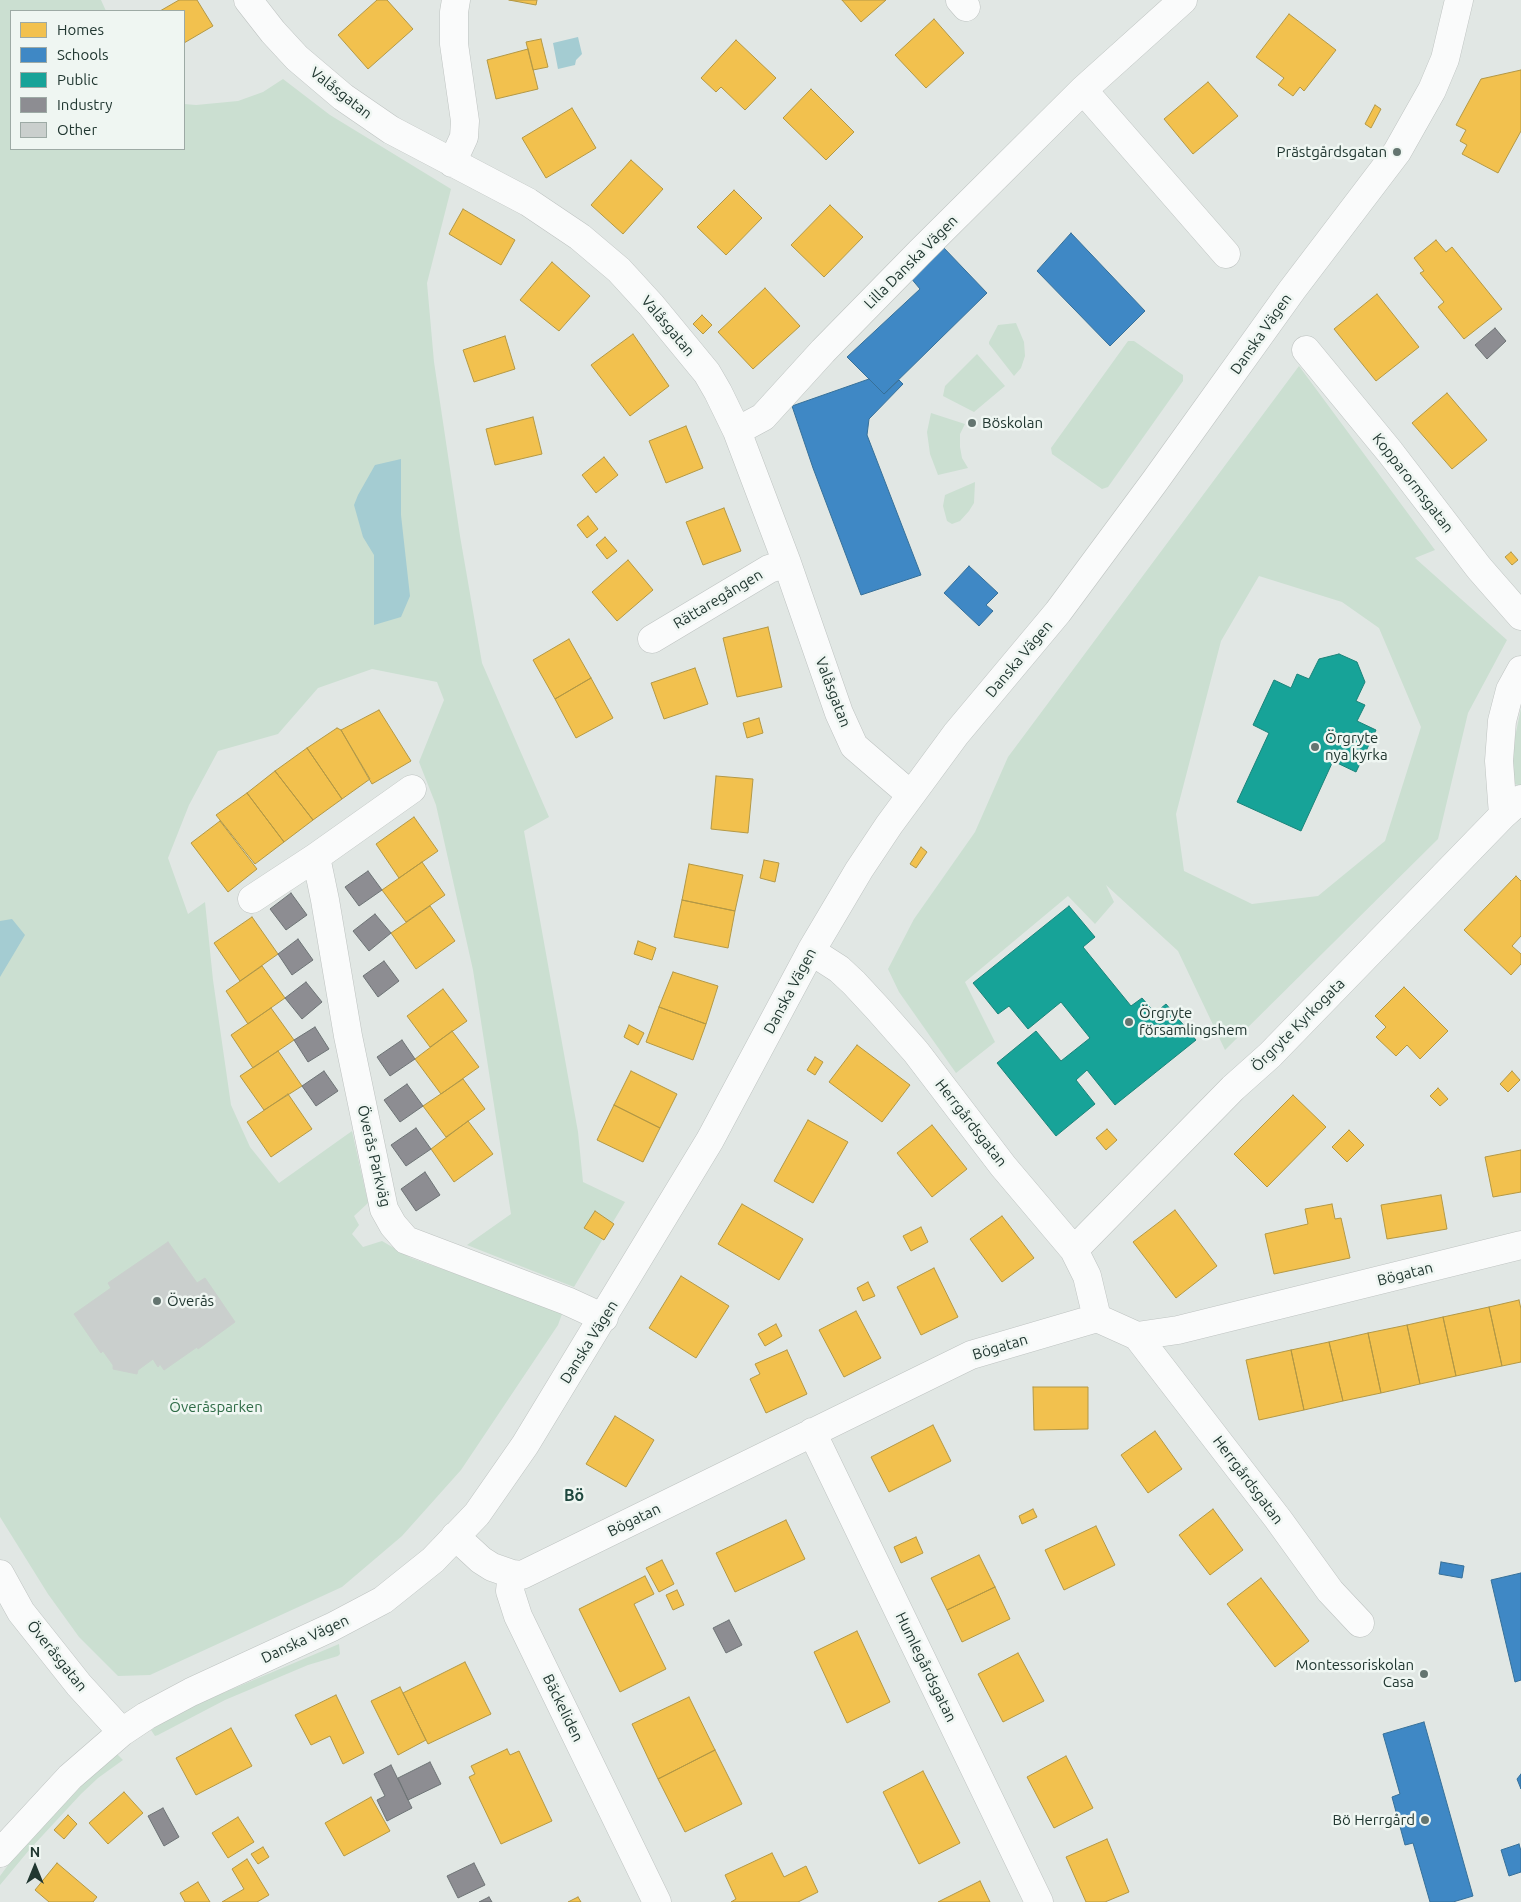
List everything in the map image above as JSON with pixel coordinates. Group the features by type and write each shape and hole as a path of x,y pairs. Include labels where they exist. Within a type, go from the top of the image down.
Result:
{"street":[{"name":"Valåsgatan","path":"248,0 272,32 297,58 343,97 391,130 528,202 580,237 618,270 651,305 706,373 718,392 737,431 787,563 839,713 854,746 910,795"},
{"path":"452,163 464,137 465,121 454,44 456,0"},
{"name":"Lilla Danska Vägen","path":"737,431 763,417 823,351 892,280 1083,90 1183,0"},
{"name":"Danska Vägen","path":"0,1853 70,1777 122,1732 146,1716 191,1692 332,1627 383,1600 433,1560 482,1508 525,1445 604,1318 710,1140 811,952 858,870 910,795 956,734 1058,612 1172,458 1286,297 1397,152 1432,90 1445,58 1459,0"},
{"path":"1083,90 1226,254"},
{"name":"Kopparormsgatan","path":"1306,350 1396,459 1479,568 1521,616"},
{"name":"Rättaregången","path":"652,639 769,570 787,563"},
{"path":"1512,807 1499,761 1502,721 1510,690 1521,670"},
{"path":"252,899 316,858 412,789"},
{"name":"Örgryte Kyrkogata","path":"1074,1250 1233,1088 1270,1055 1512,807"},
{"name":"Överås Parkväg","path":"316,858 327,909 348,1036 376,1174 384,1208 393,1225 406,1240 566,1301 604,1318"},
{"name":"Herrgårdsgatan","path":"811,952 839,969 879,1010 916,1052 1003,1166 1074,1250 1087,1276 1097,1318"},
{"name":"Bögatan","path":"1137,1336 1178,1330 1521,1245"},
{"path":"1097,1318 1137,1336"},
{"name":"Bögatan","path":"512,1574 522,1575 971,1355 1097,1318"},
{"name":"Herrgårdsgatan","path":"1137,1336 1278,1519 1330,1591 1360,1623"},
{"name":"Humlegårdsgatan","path":"812,1432 1039,1902"},
{"path":"455,1536 481,1560 492,1567 512,1574"},
{"name":"Överåsgatan","path":"0,1574 21,1612 79,1684 122,1732"},
{"name":"Bäckeliden","path":"512,1574 510,1591 518,1616 657,1902"}],"green space":[{"name":"Överåsparken","path":"0,0 101,0 106,10 10,10 10,150 185,150 185,104 196,105 238,101 263,92 283,79 330,115 451,189 427,283 434,362 460,536 482,663 549,817 524,831 578,1132 583,1182 625,1202 574,1287 467,1245 511,1214 473,970 436,805 419,762 444,700 437,682 372,669 318,688 278,734 218,751 189,805 168,858 188,914 205,902 213,980 231,1105 250,1147 279,1183 352,1131 368,1203 354,1216 359,1225 352,1234 363,1247 382,1241 411,1258 555,1309 562,1314 558,1325 461,1470 402,1536 342,1587 150,1675 118,1676 79,1637 48,1594 0,1517","holes":["401,460 401,515 374,625 374,555"]},
{"path":"1016,323 1024,342 1025,356 1021,368 1014,376 989,342 998,325"},
{"path":"1128,341 1134,341 1183,375 1183,381 1108,487 1102,489 1052,454 1051,448"},
{"path":"977,354 1005,386 974,412 943,396 945,386"},
{"path":"1299,366 1435,550 1415,558 1507,640 1468,713 1438,839 1225,1050 1178,951 1106,885 1114,902 1095,924 1068,896 965,982 995,1042 956,1073 899,992 888,969 914,919 975,832 1008,757","holes":["1259,576 1342,602 1379,628 1421,727 1385,841 1318,896 1252,904 1184,871 1176,814 1221,641"]},
{"path":"931,413 965,424 960,434 960,447 962,458 968,468 938,475 930,454 927,432"},
{"path":"975,482 974,503 969,511 960,521 952,524 947,521 943,506 945,495"},
{"path":"1521,708 1521,786 1511,783 1511,764"},
{"path":"339,1644 340,1654 338,1656 308,1665 225,1700 158,1735 155,1736 151,1730 173,1716 204,1701"},
{"path":"117,1754 123,1760 98,1778 81,1794 30,1849 0,1885 0,1876 14,1857 92,1775"}],"water":[{"path":"578,37 582,54 576,60 575,65 558,69 553,43"},
{"path":"401,459 401,515 410,596 401,617 374,625 374,555 363,537 354,505 375,465"},
{"path":"12,919 25,935 0,977 0,921"}],"building: Homes":[{"path":"179,0 197,0 213,26 185,42 185,10 162,10"},
{"path":"377,0 387,0 413,29 368,69 338,35"},
{"path":"509,0 537,0 536,5"},
{"path":"842,0 886,0 861,22"},
{"path":"1289,14 1336,50 1304,91 1300,87 1293,96 1278,85 1284,78 1256,57"},
{"path":"934,19 964,53 926,88 895,55"},
{"path":"541,39 548,67 533,70 526,42"},
{"path":"736,40 776,78 745,110 721,87 716,92 701,78"},
{"path":"528,49 538,89 496,99 487,60"},
{"path":"1521,70 1521,131 1498,173 1462,154 1467,145 1460,141 1466,130 1456,125 1481,79"},
{"path":"1208,82 1238,116 1193,154 1164,119"},
{"path":"811,89 854,132 826,160 783,118"},
{"path":"1375,105 1381,109 1371,128 1365,124"},
{"path":"572,108 596,148 546,178 522,138"},
{"path":"631,160 663,189 623,234 591,205"},
{"path":"734,190 762,218 726,255 697,227"},
{"path":"830,205 863,237 824,277 791,245"},
{"path":"463,209 515,240 501,265 449,234"},
{"path":"1436,240 1446,252 1452,247 1502,309 1464,339 1438,307 1444,302 1420,273 1424,271 1414,258"},
{"path":"552,262 590,296 559,331 520,300"},
{"path":"765,288 800,326 753,369 718,332"},
{"path":"1377,294 1419,347 1376,381 1334,329"},
{"path":"702,315 712,325 703,334 693,324"},
{"path":"633,334 669,386 630,416 591,365"},
{"path":"505,336 515,369 474,382 463,350"},
{"path":"1447,393 1487,440 1452,469 1412,423"},
{"path":"533,417 542,454 495,465 486,429"},
{"path":"686,426 703,468 666,483 649,441"},
{"path":"604,457 618,475 596,493 582,475"},
{"path":"724,508 741,551 703,565 686,522"},
{"path":"588,516 598,529 587,538 577,525"},
{"path":"605,537 617,551 607,559 596,545"},
{"path":"1511,552 1518,560 1512,565 1505,557"},
{"path":"628,560 653,590 617,621 592,592"},
{"path":"768,627 782,687 737,697 723,638"},
{"path":"569,639 591,678 555,699 533,660"},
{"path":"695,668 708,704 664,719 651,683"},
{"path":"591,678 613,718 576,738 555,699"},
{"path":"379,710 411,761 372,784 341,730"},
{"path":"759,718 763,733 747,738 743,723"},
{"path":"337,728 341,730 370,779 342,799 307,748"},
{"path":"307,748 342,799 313,820 275,771"},
{"path":"275,771 313,820 284,842 247,793"},
{"path":"716,776 753,779 748,833 711,829"},
{"path":"247,793 284,842 255,864 216,815"},
{"path":"414,817 438,851 399,878 376,844"},
{"path":"220,821 257,869 228,892 191,843"},
{"path":"921,847 927,852 916,868 910,864"},
{"path":"764,860 779,863 775,882 760,878"},
{"path":"422,862 445,895 406,922 382,890"},
{"path":"689,864 743,875 735,911 682,900"},
{"path":"1516,876 1521,881 1521,936 1512,946 1521,954 1521,964 1511,975 1464,930"},
{"path":"682,900 735,911 728,948 674,937"},
{"path":"430,906 455,941 416,969 391,933"},
{"path":"252,917 278,954 240,981 214,943"},
{"path":"638,941 656,948 652,960 634,954"},
{"path":"262,966 285,998 248,1024 226,991"},
{"path":"673,972 718,986 706,1024 659,1007"},
{"path":"1404,987 1448,1031 1420,1059 1407,1045 1396,1056 1376,1037 1386,1027 1375,1016"},
{"path":"443,989 467,1021 430,1047 407,1016"},
{"path":"659,1007 706,1024 693,1060 646,1042"},
{"path":"271,1008 294,1040 253,1068 231,1035"},
{"path":"629,1025 644,1033 638,1045 624,1037"},
{"path":"452,1031 479,1067 441,1094 415,1059"},
{"path":"857,1045 910,1085 882,1122 829,1082"},
{"path":"278,1051 302,1086 264,1110 240,1076"},
{"path":"815,1057 823,1062 815,1075 807,1070"},
{"path":"631,1071 677,1094 660,1128 614,1105"},
{"path":"1512,1071 1520,1080 1508,1092 1500,1084"},
{"path":"463,1079 485,1109 446,1137 423,1106"},
{"path":"1438,1088 1448,1099 1440,1106 1430,1096"},
{"path":"288,1094 312,1129 271,1157 247,1122"},
{"path":"1293,1095 1326,1127 1267,1187 1234,1154"},
{"path":"614,1105 660,1128 643,1162 597,1140"},
{"path":"808,1120 848,1142 813,1203 774,1181"},
{"path":"468,1121 493,1154 454,1182 431,1149"},
{"path":"932,1125 967,1169 932,1197 897,1153"},
{"path":"1107,1129 1117,1140 1106,1150 1096,1138"},
{"path":"1349,1130 1364,1145 1347,1162 1332,1147"},
{"path":"1521,1150 1521,1192 1493,1197 1485,1157"},
{"path":"1441,1195 1447,1229 1387,1239 1381,1205"},
{"path":"742,1204 803,1239 779,1280 718,1244"},
{"path":"1332,1204 1335,1219 1341,1218 1350,1258 1274,1274 1265,1234 1308,1224 1305,1209"},
{"path":"1175,1210 1217,1266 1176,1298 1133,1242"},
{"path":"595,1211 614,1224 604,1240 584,1228"},
{"path":"1002,1216 1034,1258 1002,1282 970,1239"},
{"path":"921,1227 928,1242 911,1251 903,1236"},
{"path":"934,1268 958,1317 921,1335 897,1287"},
{"path":"681,1276 729,1306 696,1358 649,1328"},
{"path":"868,1282 875,1296 863,1301 857,1288"},
{"path":"1519,1300 1521,1309 1521,1362 1502,1366 1489,1307"},
{"path":"1489,1307 1502,1366 1456,1376 1443,1317"},
{"path":"856,1311 881,1358 844,1377 819,1330"},
{"path":"1443,1317 1456,1376 1420,1384 1407,1325"},
{"path":"776,1324 782,1336 765,1346 758,1334"},
{"path":"1407,1325 1420,1384 1381,1393 1368,1333"},
{"path":"1368,1333 1381,1393 1343,1401 1329,1342"},
{"path":"1329,1342 1343,1401 1304,1410 1291,1350"},
{"path":"787,1350 807,1394 766,1413 750,1379 760,1374 755,1364"},
{"path":"1291,1350 1304,1410 1259,1420 1246,1360"},
{"path":"1033,1387 1088,1387 1088,1429 1034,1430"},
{"path":"615,1416 654,1440 626,1487 586,1464"},
{"path":"933,1425 951,1461 889,1492 871,1457"},
{"path":"1155,1431 1182,1469 1148,1493 1121,1455"},
{"path":"1033,1509 1037,1517 1022,1524 1019,1516"},
{"path":"1213,1509 1243,1550 1210,1575 1179,1535"},
{"path":"786,1520 805,1559 735,1592 716,1553"},
{"path":"1096,1526 1115,1565 1064,1590 1045,1550"},
{"path":"916,1537 923,1553 901,1563 894,1547"},
{"path":"979,1555 995,1587 947,1610 931,1578"},
{"path":"662,1560 674,1584 659,1592 646,1568"},
{"path":"645,1576 654,1594 634,1604 666,1669 620,1692 579,1609"},
{"path":"1261,1578 1309,1641 1275,1667 1227,1604"},
{"path":"995,1587 1010,1619 962,1642 947,1610"},
{"path":"677,1590 684,1605 673,1610 666,1595"},
{"path":"857,1631 890,1702 847,1723 814,1652"},
{"path":"1018,1653 1044,1701 1003,1722 978,1674"},
{"path":"465,1662 491,1714 428,1744 403,1693"},
{"path":"400,1687 426,1740 398,1755 371,1701"},
{"path":"336,1695 364,1753 343,1764 330,1736 311,1745 295,1715"},
{"path":"689,1697 715,1750 658,1779 632,1724"},
{"path":"231,1728 252,1766 196,1795 176,1758"},
{"path":"507,1749 510,1755 519,1751 552,1821 501,1844 469,1777 475,1774 471,1766"},
{"path":"715,1750 742,1804 685,1832 658,1779"},
{"path":"1066,1756 1093,1808 1054,1828 1027,1777"},
{"path":"923,1771 960,1843 919,1864 883,1792"},
{"path":"124,1792 143,1813 108,1844 89,1823"},
{"path":"371,1797 390,1831 344,1856 325,1823"},
{"path":"68,1815 77,1824 64,1839 54,1830"},
{"path":"238,1817 254,1842 228,1858 212,1833"},
{"path":"1107,1839 1129,1892 1105,1902 1086,1902 1066,1857"},
{"path":"263,1847 269,1857 258,1864 251,1854"},
{"path":"772,1853 784,1877 806,1866 818,1892 798,1902 731,1902 736,1899 725,1875"},
{"path":"247,1859 269,1895 257,1902 222,1902 244,1889 232,1869"},
{"path":"57,1863 97,1897 93,1902 49,1902 35,1890"},
{"path":"980,1881 990,1902 938,1902"},
{"path":"198,1882 210,1902 185,1902 180,1893"},
{"path":"578,1897 581,1902 568,1902"}],"building: Schools":[{"path":"1071,233 1145,311 1110,346 1037,271"},
{"path":"943,247 987,293 884,394 847,357 920,289 910,277"},
{"path":"869,379 884,394 899,380 903,384 869,419 867,435 921,575 861,595 813,468 792,406"},
{"path":"969,566 998,593 986,605 993,611 979,626 944,593"},
{"path":"1441,1562 1464,1566 1462,1578 1439,1574"},
{"path":"1521,1573 1521,1680 1515,1682 1491,1580"},
{"name":"Bö Herrgård","path":"1424,1722 1473,1896 1453,1902 1430,1902 1413,1843 1405,1845 1392,1797 1400,1794 1383,1734"},
{"path":"1521,1774 1521,1789 1517,1779"},
{"path":"1519,1844 1521,1872 1509,1876 1501,1850"}],"building: Public":[{"name":"Örgryte nya kyrka","path":"1339,654 1357,662 1365,682 1356,701 1365,705 1357,721 1376,730 1356,772 1333,761 1301,831 1237,802 1269,733 1253,725 1274,680 1291,688 1297,674 1309,679 1319,659"},
{"name":"Örgryte församlingshem","path":"1069,906 1095,937 1083,947 1131,1006 1142,998 1155,1013 1166,1004 1196,1040 1115,1105 1087,1070 1076,1080 1095,1104 1056,1136 997,1063 1036,1031 1061,1061 1090,1038 1061,1002 1028,1029 1009,1006 998,1014 973,983"}],"building: Industry":[{"path":"1495,328 1506,341 1487,359 1475,345"},
{"path":"368,871 382,890 359,906 345,887"},
{"path":"291,893 307,915 286,930 270,909"},
{"path":"375,914 391,933 369,951 353,931"},
{"path":"298,939 313,960 292,975 278,954"},
{"path":"384,961 399,981 378,997 363,976"},
{"path":"306,982 322,1002 302,1019 285,998"},
{"path":"315,1027 329,1049 308,1062 294,1040"},
{"path":"402,1040 415,1059 390,1076 377,1057"},
{"path":"324,1071 338,1091 316,1106 302,1086"},
{"path":"407,1084 423,1106 400,1122 384,1100"},
{"path":"416,1128 431,1149 406,1166 391,1145"},
{"path":"425,1172 440,1195 416,1211 401,1189"},
{"path":"729,1620 742,1645 726,1653 713,1628"},
{"path":"430,1762 441,1784 408,1800 398,1778"},
{"path":"391,1765 412,1808 387,1821 377,1800 385,1796 374,1774"},
{"path":"163,1808 179,1837 164,1846 148,1816"},
{"path":"474,1863 485,1885 458,1898 447,1876"},
{"path":"489,1897 492,1902 479,1902"}],"building: Other":[{"name":"Överås","path":"168,1242 197,1283 205,1278 235,1322 198,1349 197,1347 164,1370 160,1364 158,1367 153,1359 138,1370 137,1374 113,1369 113,1365 103,1351 101,1353 74,1314 111,1288 108,1283"}],"place":[{"name":"Prästgårdsgatan","path":"1397,152"},
{"name":"Böskolan","path":"972,423"},
{"name":"Örgryte nya kyrka","path":"1315,747"},
{"name":"Örgryte församlingshem","path":"1129,1022"},
{"name":"Överås","path":"157,1301"},
{"name":"Montessoriskolan Casa","path":"1424,1674"},
{"name":"Bö Herrgård","path":"1425,1820"}],"district":[{"name":"Bö","path":"574,1496"}]}
